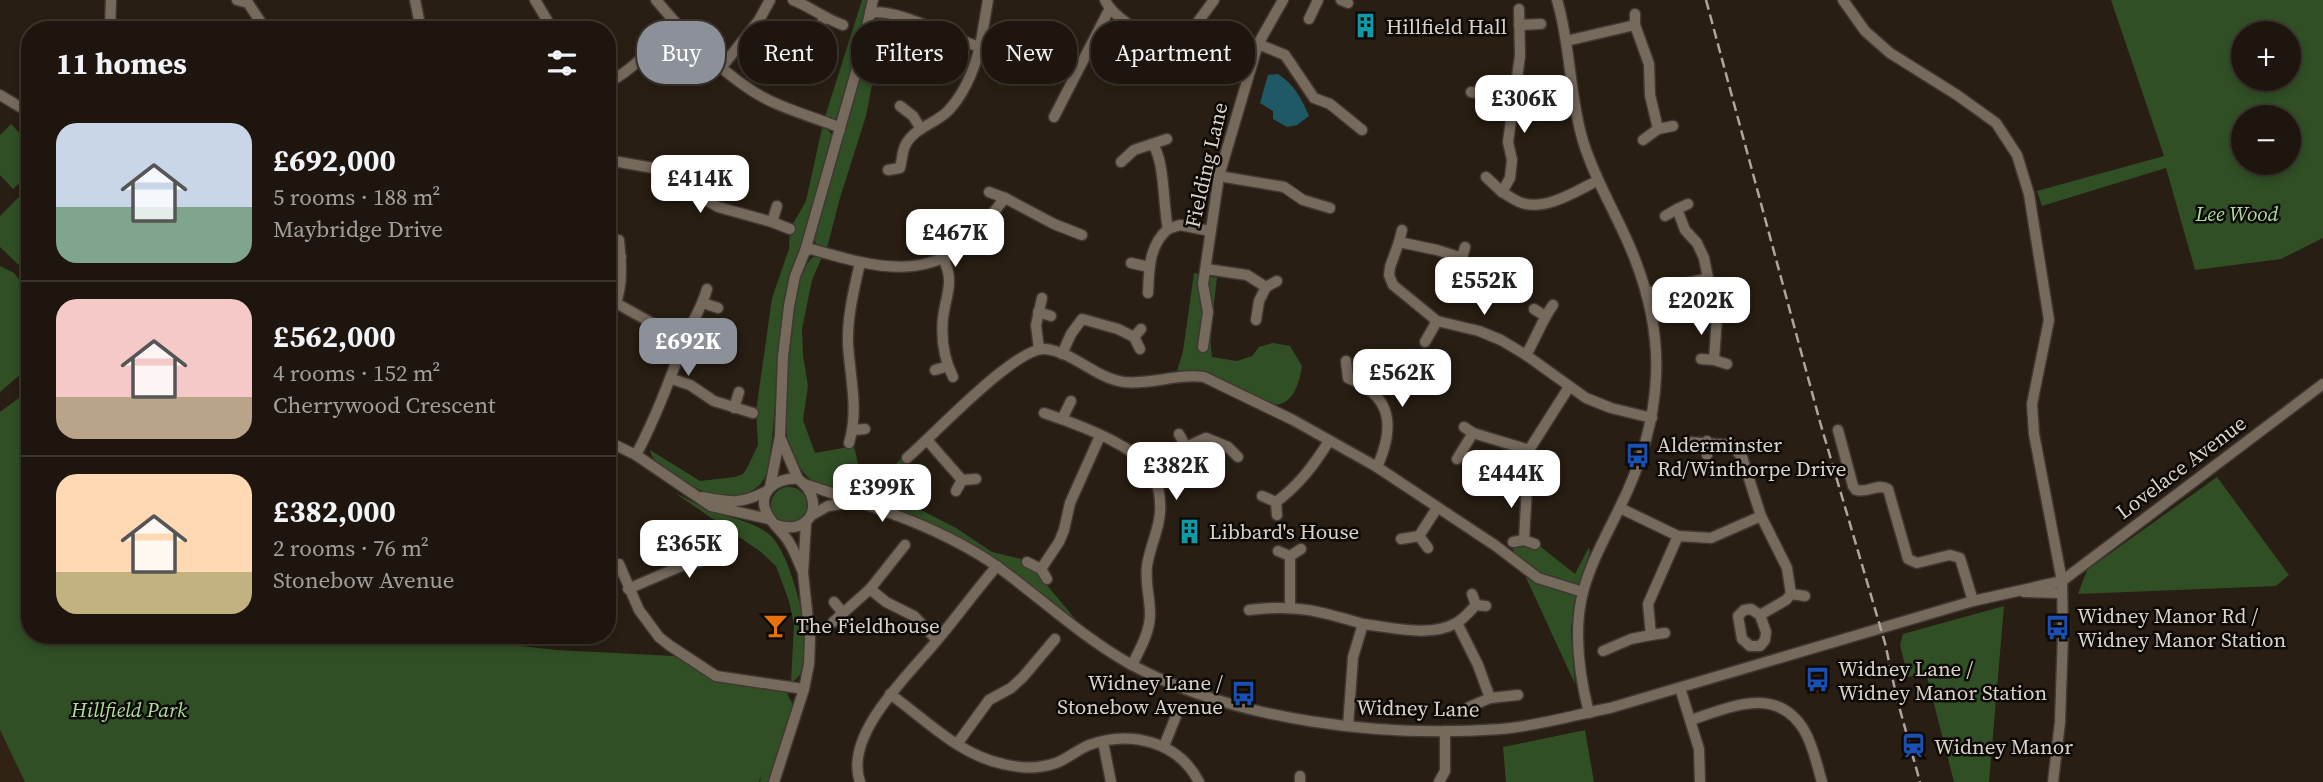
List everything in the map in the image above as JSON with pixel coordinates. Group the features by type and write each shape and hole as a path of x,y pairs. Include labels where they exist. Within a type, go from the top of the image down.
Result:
{"street":[{"path":"110,21 111,0"},
{"path":"237,0 249,2 260,21"},
{"path":"415,0 419,21"},
{"path":"535,0 547,21"},
{"path":"656,0 673,21"},
{"path":"725,63 760,20 770,0"},
{"path":"793,0 824,18 844,25"},
{"path":"803,573 791,545 773,522 765,505 780,436 786,329 795,276 805,251 840,130 873,0"},
{"path":"888,170 905,169 905,146 921,129 939,119 968,83 980,47 988,0"},
{"path":"1198,21 1214,0"},
{"name":"Fielding Lane","path":"1203,347 1208,312 1203,284 1219,176 1258,44 1283,0"},
{"path":"1557,0 1579,128 1597,181 1636,262 1651,311 1656,350 1651,418 1644,447 1620,508 1595,556 1583,592 1578,642 1582,686 1589,712"},
{"path":"1843,0 1865,31 1890,53 1996,123 2017,155 2029,194 2048,307 2047,336 2032,404 2034,434 2062,581 2060,722 2053,782"},
{"path":"1309,19 1313,1"},
{"path":"1054,117 1058,98 1107,5 1129,21"},
{"path":"1502,192 1510,178 1512,160 1508,142 1520,56 1519,9"},
{"path":"870,13 884,12 980,47"},
{"path":"1566,41 1635,19 1649,64 1650,95 1658,129"},
{"path":"1519,25 1541,24"},
{"path":"1258,44 1284,55 1314,98 1330,104 1362,130"},
{"path":"616,79 637,62"},
{"path":"725,71 752,92 840,130"},
{"path":"1471,92 1513,98"},
{"path":"0,95 21,108"},
{"path":"900,106 913,116 921,129"},
{"path":"1643,140 1658,129 1673,126"},
{"path":"1121,162 1134,150 1167,139"},
{"path":"1152,144 1161,167 1163,210 1168,229"},
{"path":"616,162 665,170 689,182 706,200 718,207 790,229"},
{"path":"1219,176 1284,187 1308,207 1330,208"},
{"path":"1486,177 1502,192 1520,202 1538,205 1556,200 1597,181"},
{"path":"989,192 1082,235"},
{"path":"805,251 811,249 860,263 898,268 919,267 943,258 976,233 1005,198"},
{"path":"1665,216 1688,204"},
{"path":"772,222 776,206"},
{"path":"1677,209 1685,230 1704,258 1717,317 1714,359"},
{"path":"1148,293 1149,267 1157,238 1168,229 1180,225 1210,231"},
{"path":"1402,230 1389,275 1393,285 1437,321 1479,331 1501,340 1527,355 1586,398 1651,418"},
{"path":"619,240 621,287 617,303 684,341"},
{"path":"1399,242 1463,258"},
{"path":"616,257 621,257"},
{"path":"943,258 951,281 943,318 943,346 953,377"},
{"path":"849,443 853,429 854,400 848,344 849,319 860,263"},
{"path":"1131,263 1149,267"},
{"path":"1206,269 1247,275 1266,287"},
{"path":"1646,293 1707,278"},
{"path":"1256,320 1259,302 1266,287 1277,281"},
{"path":"636,455 672,379 684,341 707,289"},
{"path":"1039,349 1036,325 1042,298"},
{"path":"703,303 718,308"},
{"path":"1527,355 1553,305"},
{"path":"1534,309 1545,316"},
{"path":"1038,312 1051,316"},
{"path":"1062,354 1071,334 1082,319 1138,333 1140,349"},
{"path":"1425,342 1437,321"},
{"path":"907,458 1008,366 1039,349 1062,354 1107,377 1124,382 1205,377 1377,467 1496,546 1538,578 1583,592"},
{"path":"1701,359 1714,359 1727,364"},
{"path":"1346,361 1345,381 1363,385 1377,398 1388,415 1387,446 1377,467"},
{"path":"934,370 948,366"},
{"path":"672,379 690,385 714,401 753,413"},
{"name":"Lovelace Avenue","path":"2062,581 2323,384"},
{"path":"1535,544 1518,541 1529,450 1569,387"},
{"path":"734,408 739,393"},
{"path":"1062,419 1071,401"},
{"path":"1044,413 1121,445 1150,468 1160,502 1160,516 1147,565 1150,617 1147,634 1132,665"},
{"path":"853,429 865,429"},
{"path":"1457,459 1469,430 1529,450"},
{"path":"1838,430 1856,490 1879,487 1888,489 1908,559 1917,564 1956,555 1962,564 1973,601"},
{"path":"1179,434 1186,447"},
{"path":"774,782 804,689 809,664 810,639 803,573 813,499 801,481 780,436"},
{"path":"1041,569 1064,530 1070,503 1100,436"},
{"path":"1150,468 1198,440 1211,438 1228,447 1238,457"},
{"path":"927,440 962,480"},
{"path":"1276,502 1301,480 1329,441"},
{"path":"1687,442 1732,445 1742,457 1761,516 1787,568 1791,594 1786,600 1760,615"},
{"path":"1707,442 1707,455"},
{"path":"616,445 636,455 711,506 792,529 809,519"},
{"path":"698,496 730,503 748,501 783,479 801,481"},
{"path":"962,480 976,479"},
{"path":"956,491 962,480"},
{"name":"Widney Lane","path":"801,481 895,513 932,529 996,566 1092,641 1132,665 1170,683 1238,706 1348,726 1445,731 1503,729 1589,712 1680,688 1973,601 2047,582 2062,581"},
{"path":"1262,496 1276,502"},
{"name":"Widney Lane","path":"809,519 828,506 859,502"},
{"path":"1276,502 1277,515"},
{"path":"1401,539 1419,536 1437,508"},
{"path":"1620,508 1678,536 1711,538 1761,516"},
{"path":"1419,536 1428,548"},
{"path":"1651,635 1648,604 1678,536"},
{"path":"628,589 678,567 699,562 713,551 722,538"},
{"path":"833,622 870,589 905,545"},
{"path":"1290,556 1301,549"},
{"path":"1278,551 1290,556"},
{"path":"1290,556 1290,607"},
{"path":"1027,562 1041,569 1048,579"},
{"path":"619,564 639,610 659,636 716,676 804,689"},
{"path":"860,782 858,759 861,747 879,709 996,566"},
{"path":"2047,582 2059,567"},
{"path":"870,589 886,602 914,615 937,640"},
{"name":"Widney Lane","path":"2015,592 2062,593"},
{"path":"1249,610 1290,607 1312,609 1363,624 1429,629 1457,623 1481,606 1472,594"},
{"path":"1791,594 1805,596"},
{"path":"834,602 843,613"},
{"path":"1457,623 1478,665 1490,698"},
{"path":"1348,726 1353,657 1363,624"},
{"path":"1602,651 1617,640 1665,633"},
{"path":"957,744 989,700 1011,688 1023,677 1055,639"},
{"path":"1680,688 1699,749 1700,782"},
{"path":"890,694 957,744 981,758 1029,768 1055,764 1088,746 1128,737 1164,746 1183,760 1199,782"},
{"path":"1469,706 1490,698 1518,695"},
{"path":"1691,720 1751,702 1763,702 1785,710 1805,732 1822,782"},
{"path":"1164,746 1176,716"},
{"path":"1439,782 1445,771 1445,731"},
{"path":"1102,742 1111,782"}],"shaded area":[{"path":"0,730 25,782 0,782"}],"green space":[{"path":"862,0 870,0 864,21 855,21"},
{"name":"Lee Wood","path":"2111,0 2323,0 2323,238 2281,259 2195,270 2166,168 2042,206 2037,191 2164,156"},
{"path":"851,35 851,71 841,109 837,120 833,122 824,120"},
{"path":"857,84 872,84 866,116 827,248 817,246 814,239"},
{"path":"11,124 21,135 21,181 13,189 0,175 0,135"},
{"path":"822,128 827,129 834,137 790,296 780,350 767,473 759,486 740,495 718,495 697,489 665,470 655,461 650,450 700,481 735,477 743,474 747,468 758,445 756,411 772,298 789,249 790,229 806,201"},
{"path":"21,195 21,267 0,247 0,216"},
{"path":"813,257 822,257 812,280 802,329 808,386 803,420 815,453 854,446 861,478 868,479 885,474 904,456 908,461 888,477 880,489 956,528 992,552 1025,560 1025,568 1035,571 1082,627 937,532 876,503 817,484 800,468 788,439 785,391 796,297 803,273"},
{"path":"0,266 14,273 21,282 21,374 0,392"},
{"path":"1194,273 1217,278 1210,336 1212,357 1237,361 1252,356 1259,347 1273,343 1290,346 1302,366 1297,387 1285,402 1271,405 1213,377 1177,371 1183,351"},
{"name":"Hillfield Park","path":"21,397 21,644 502,644 557,650 674,656 713,680 786,691 794,707 771,782 760,782 762,774 759,782 25,782 0,730 0,412"},
{"path":"2217,477 2289,575 2276,586 2078,594 2087,570"},
{"path":"789,487 802,492 807,505 802,518 789,523 776,518 771,505 776,492"},
{"path":"675,493 709,510 760,528 773,538 781,550 796,590 805,637 805,657 801,673 791,682 794,625 789,601 776,566 761,552"},
{"path":"1511,545 1541,547 1575,574 1589,547 1571,629 1575,684"},
{"path":"2004,606 1989,782 1954,782 1926,673 1908,677 1900,645 1903,634"},
{"path":"1585,730 1594,782 1506,782 1503,747"}],"water":[{"path":"1278,74 1297,92 1309,116 1297,125 1287,127 1273,119 1273,111 1260,103 1268,75"}],"railway":[{"path":"1706,0 1820,422 1885,643 1920,782"}],"place":[{"name":"Hillfield Hall","path":"1366,26"},
{"name":"Alderminster Rd/Winthorpe Drive","path":"1637,456"},
{"name":"Libbard's House","path":"1189,531"},
{"name":"The Fieldhouse","path":"776,625"},
{"name":"Widney Manor Rd / Widney Manor Station","path":"2057,627"},
{"name":"Widney Lane / Widney Manor Station","path":"1818,680"},
{"name":"Widney Lane / Stonebow Avenue","path":"1243,694"},
{"name":"Widney Manor","path":"1914,746"}]}
